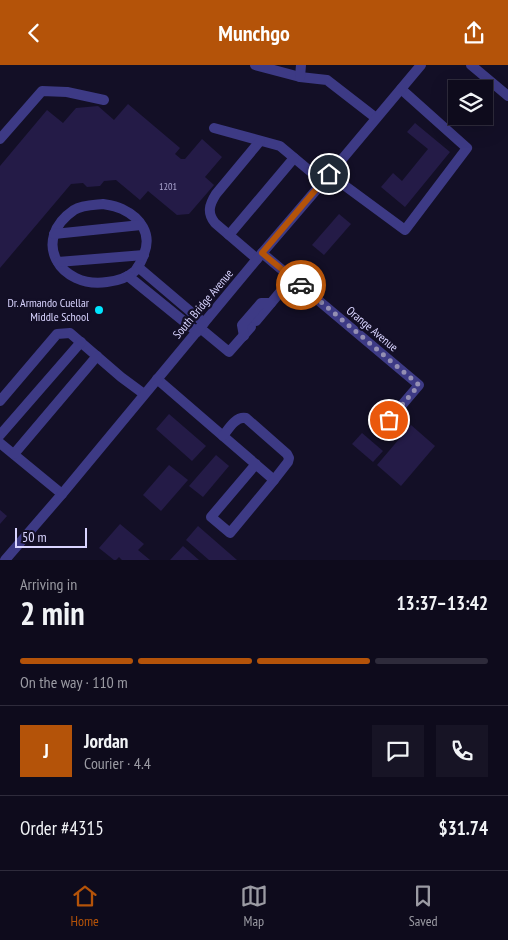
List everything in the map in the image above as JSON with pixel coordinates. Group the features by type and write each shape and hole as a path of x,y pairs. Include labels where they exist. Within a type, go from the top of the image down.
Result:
{"street":[{"path":"255,65 300,77 327,80 376,119"},
{"path":"300,77 301,65"},
{"name":"South Bridge Avenue","path":"5,560 421,65"},
{"path":"470,65 508,96"},
{"path":"214,128 280,146 294,158 405,230 467,148 401,89"},
{"path":"0,139 42,91 67,92 104,100"},
{"name":"Orange Avenue","path":"260,141 211,201 209,209 212,219 229,235 292,278 419,385 379,432"},
{"path":"229,235 294,158"},
{"path":"103,204 120,208 138,220 141,225 148,238 144,255 138,267 128,276 109,282 83,282 71,277 55,257 52,243 55,230 75,210 87,205 103,204"},
{"path":"54,234 141,225"},
{"path":"58,262 144,255"},
{"path":"138,267 200,328"},
{"path":"128,276 200,328 229,352 292,278"},
{"path":"244,336 242,325 261,303 271,303"},
{"path":"0,401 57,334 70,333 144,394"},
{"path":"0,435 80,342"},
{"path":"14,454 97,356"},
{"path":"157,379 274,480"},
{"path":"223,435 239,419 242,417 246,418 287,454 289,458 274,480 230,533 211,517 256,464"},
{"path":"0,443 62,494"}],"building":[{"name":"Dr. Armando Cuellar Middle School","path":"128,104 180,148 175,154 181,159 185,159 202,139 222,157 205,177 214,185 189,214 177,215 148,191 140,200 116,180 104,181 100,186 87,187 83,183 71,184 0,268 0,166 47,110 63,123 76,108 98,106 114,120"},
{"path":"415,123 450,152 405,207 381,187 393,173 402,181 428,149 407,132"},
{"path":"339,214 351,224 324,255 312,245"},
{"path":"169,414 206,446 192,461 156,429"},
{"path":"411,425 435,446 401,486 377,465"},
{"path":"362,433 383,451 373,462 352,444"},
{"path":"216,455 229,466 203,497 189,486"},
{"path":"169,465 188,480 161,511 143,495"},
{"path":"0,510 7,516 0,524"},
{"path":"120,524 144,544 138,550 150,560 122,560 119,557 114,560 99,548"},
{"path":"198,526 237,560 209,560 186,540"},
{"path":"183,546 199,560 170,560"}],"way so far":[{"path":"301,285 419,385 389,420"}],"place":[{"name":"Dr. Armando Cuellar Middle School","path":"99,310"}],"route":[{"path":"301,285 262,253 329,174"}]}
